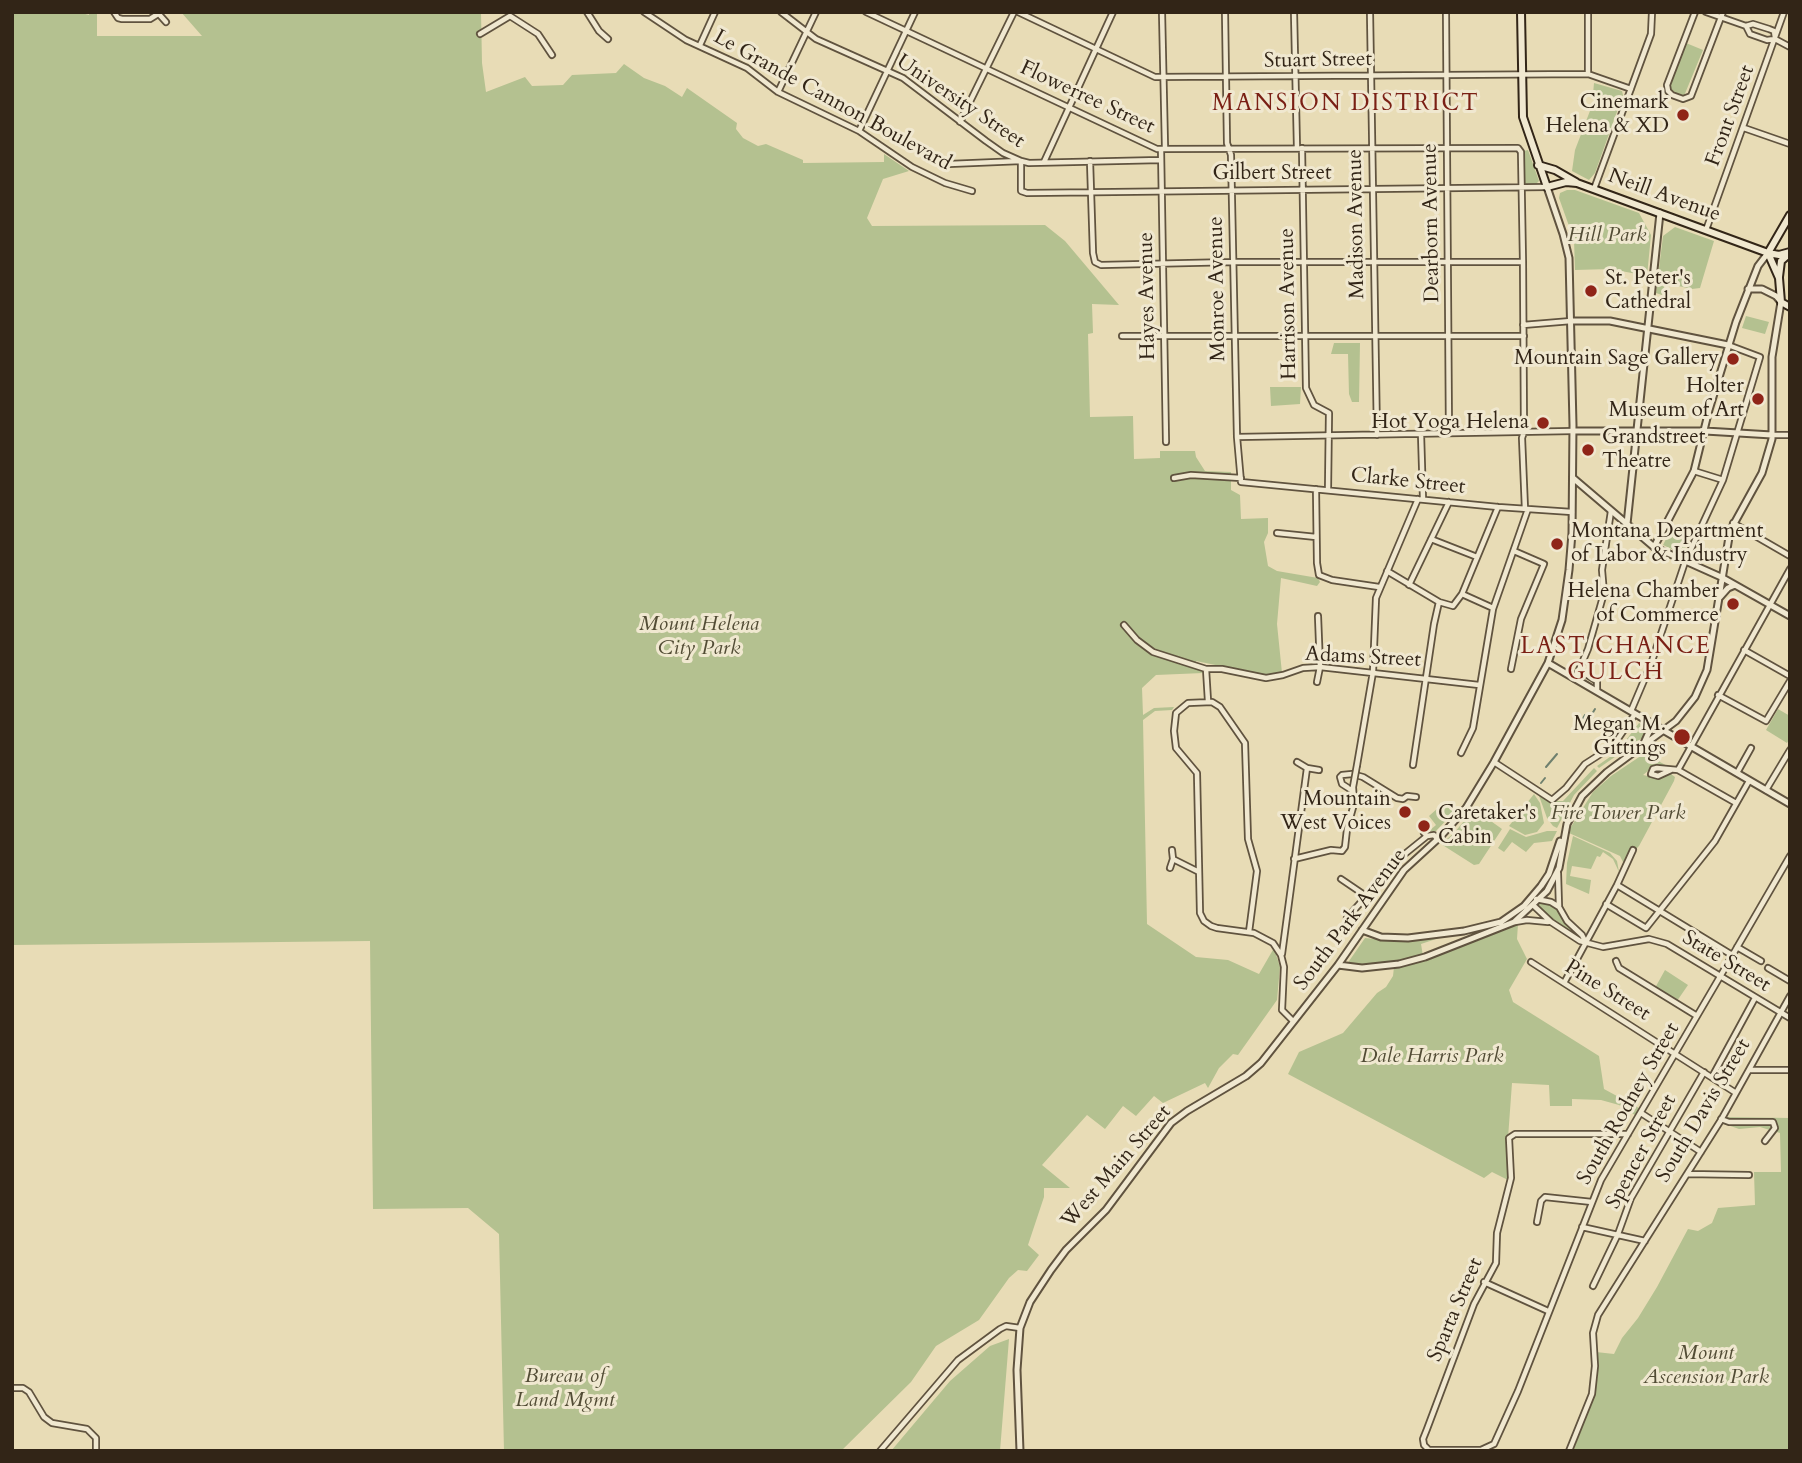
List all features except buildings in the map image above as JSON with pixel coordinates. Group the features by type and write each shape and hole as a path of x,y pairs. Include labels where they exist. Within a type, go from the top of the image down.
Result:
{"main road":[{"path":"1521,12 1524,124 1547,187"},
{"path":"1538,165 1555,170 1577,183"},
{"name":"Neill Avenue","path":"1547,187 1566,182 1577,183 1768,253"},
{"path":"1768,253 1790,215"},
{"path":"1768,253 1779,255 1790,252"},
{"path":"1790,252 1781,261 1779,278 1781,302 1790,307"},
{"path":"1768,253 1779,278"}],"street":[{"path":"114,12 117,18 122,19 150,19 158,13 166,22"},
{"path":"587,12 599,31 608,39"},
{"name":"Le Grande Cannon Boulevard","path":"644,12 670,31 747,68 778,92 859,131 912,167 945,183 972,191"},
{"path":"700,45 715,12"},
{"name":"University Street","path":"781,12 817,39 903,78 1003,153 1021,161 1023,192"},
{"path":"778,92 816,12"},
{"name":"Flowerree Street","path":"866,12 1070,108 1163,148 1518,148 1521,152 1522,188"},
{"path":"859,131 915,12"},
{"path":"960,122 1016,12"},
{"name":"Stuart Street","path":"1016,12 1155,77 1588,75 1631,89"},
{"path":"1044,162 1114,12"},
{"name":"Hayes Avenue","path":"1162,12 1161,160 1166,442"},
{"name":"Monroe Avenue","path":"1224,12 1231,155 1237,437 1241,480"},
{"name":"Harrison Avenue","path":"1294,12 1307,393 1314,405 1329,413 1328,490"},
{"name":"Madison Avenue","path":"1370,12 1377,435"},
{"name":"Dearborn Avenue","path":"1446,12 1449,433"},
{"path":"1588,12 1588,75"},
{"path":"1594,189 1651,34 1652,12"},
{"path":"1695,12 1667,85 1672,95 1684,99 1691,96 1722,15"},
{"path":"1706,12 1722,15 1746,26 1750,33 1767,40 1775,39 1790,47"},
{"name":"Front Street","path":"1706,230 1784,12"},
{"path":"481,33 510,14 538,33 552,55"},
{"path":"1746,26 1754,24 1769,29 1774,32 1775,39"},
{"path":"1744,128 1790,144"},
{"path":"949,164 1161,160"},
{"path":"1090,161 1093,259 1101,265 1523,262"},
{"name":"Gilbert Street","path":"1023,192 1547,187"},
{"name":"South Park Avenue","path":"1293,1021 1338,965 1404,870 1466,808 1548,663 1564,607 1573,512 1573,431 1569,258 1547,187"},
{"path":"1461,753 1473,728 1493,608 1526,509 1522,438 1522,188"},
{"path":"1627,524 1660,213"},
{"path":"1654,547 1693,471 1728,345 1759,263 1768,253"},
{"path":"1362,930 1381,937 1408,938 1464,931 1501,922 1532,898 1549,874 1572,814 1591,785 1664,730 1690,705 1707,670 1721,577 1733,522 1762,473 1772,435 1772,356 1781,302 1776,296 1762,289 1748,289"},
{"path":"1494,762 1552,800 1566,788 1585,764 1613,747 1633,712 1685,562 1723,480 1760,358 1728,345 1610,321 1524,325"},
{"path":"1122,336 1524,335"},
{"path":"1237,437 1573,431 1705,431 1790,435"},
{"path":"1294,859 1331,850 1342,851 1345,847 1346,829 1354,804 1353,789 1373,671 1376,598 1420,499 1421,434"},
{"path":"1693,471 1723,480"},
{"name":"Clarke Street","path":"1174,478 1191,475 1499,507 1573,512"},
{"path":"1573,478 1654,547 1721,577 1790,616"},
{"path":"1316,489 1317,563 1321,577 1379,587"},
{"path":"1409,585 1449,502"},
{"path":"1387,571 1439,602 1453,606 1462,594 1499,507"},
{"path":"1575,679 1581,671 1604,593 1602,570 1611,510"},
{"path":"1733,522 1790,556"},
{"path":"1277,533 1316,537"},
{"path":"1432,539 1477,557"},
{"path":"1511,669 1521,619 1544,564 1514,551"},
{"path":"1678,770 1790,569"},
{"path":"1718,600 1728,588 1735,585"},
{"path":"1462,594 1493,608"},
{"path":"1413,765 1439,602"},
{"path":"1317,682 1320,667 1318,616"},
{"name":"Adams Street","path":"1125,625 1137,640 1153,652 1206,669 1222,669 1266,678 1303,668 1320,667 1479,685"},
{"path":"1744,650 1790,676"},
{"path":"1548,663 1790,804"},
{"path":"1206,669 1208,701"},
{"path":"1581,671 1597,681 1597,691"},
{"path":"1718,695 1766,721 1790,681"},
{"path":"1249,932 1257,871 1248,839 1245,743 1220,707 1208,701 1188,703 1176,713 1174,726 1176,748 1197,773 1200,911 1204,921 1211,926 1249,932 1273,943 1282,957"},
{"path":"1643,745 1649,732 1646,720"},
{"path":"1737,773 1751,748"},
{"path":"1766,790 1790,750"},
{"path":"1297,762 1307,768 1319,770"},
{"path":"1293,1021 1282,1010 1282,957 1307,768"},
{"path":"1671,770 1678,770 1736,803"},
{"path":"1353,789 1342,784 1342,775 1363,777 1403,800 1407,796 1416,797"},
{"path":"1606,904 1644,928 1649,926 1715,841 1749,781"},
{"path":"1348,918 1401,857 1426,834 1434,835 1437,839"},
{"path":"1563,834 1559,868 1559,906 1567,921 1586,941"},
{"path":"1170,868 1172,850"},
{"path":"1564,983 1633,850"},
{"name":"South Rodney Street","path":"1481,1450 1494,1444 1506,1419 1601,1180 1790,856"},
{"path":"1173,859 1199,872"},
{"path":"1514,922 1541,899 1559,868"},
{"path":"1341,879 1366,896"},
{"path":"1617,885 1732,955"},
{"path":"1532,898 1559,906"},
{"path":"1532,898 1533,907 1551,922 1580,941 1586,941"},
{"path":"1338,965 1362,968 1399,964 1425,957 1514,922 1551,922"},
{"path":"1273,943 1285,928"},
{"name":"State Street","path":"1586,941 1603,947 1644,940 1667,944 1721,975 1779,1014 1790,1018"},
{"path":"1737,947 1761,961"},
{"name":"Pine Street","path":"1531,961 1736,1093"},
{"path":"1616,961 1619,968 1697,1016"},
{"path":"1768,968 1790,981"},
{"name":"South Davis Street","path":"1569,1451 1592,1394 1595,1366 1593,1333 1597,1318 1721,1119 1790,996"},
{"path":"1712,1077 1755,998"},
{"name":"West Main Street","path":"1020,1451 1017,1370 1020,1328 1034,1296 1066,1250 1106,1210 1166,1128 1187,1111 1251,1072 1293,1021"},
{"path":"1749,1070 1790,1070"},
{"name":"Spencer Street","path":"1593,1286 1618,1234 1631,1198 1704,1072"},
{"path":"1641,1113 1701,1152"},
{"path":"1721,1119 1729,1122 1773,1122 1775,1128 1765,1141"},
{"name":"Sparta Street","path":"1481,1450 1429,1450 1423,1439 1484,1282 1496,1263 1497,1233 1511,1178 1509,1138 1515,1134 1628,1134"},
{"path":"1686,1174 1749,1175"},
{"path":"1536,1222 1541,1201 1545,1198 1592,1202"},
{"path":"1582,1227 1645,1241"},
{"path":"1484,1282 1548,1311"},
{"path":"880,1451 958,1360 1000,1329 1006,1326 1020,1328"},
{"path":"12,1388 23,1388 29,1392 44,1417 52,1423 87,1429 96,1438 96,1451"}],"green space":[{"name":"Mount Helena City Park","path":"12,12 78,12 89,15 89,12 97,12 97,36 202,36 181,12 481,12 482,63 486,92 525,77 532,86 563,85 572,75 616,73 624,64 644,78 665,86 682,97 687,88 737,123 736,129 743,138 758,146 766,144 803,160 803,163 884,162 884,154 909,171 883,179 867,218 872,226 1045,225 1065,241 1119,305 1092,304 1093,333 1088,334 1090,417 1133,416 1134,459 1160,458 1160,451 1195,451 1205,471 1231,472 1231,490 1240,495 1241,519 1268,518 1268,533 1264,542 1268,566 1277,571 1318,578 1320,582 1317,586 1281,578 1277,624 1282,673 1269,676 1196,661 1203,673 1156,675 1142,688 1143,715 1154,708 1174,707 1172,710 1155,711 1143,720 1147,924 1196,957 1228,960 1259,974 1274,948 1280,967 1277,1000 1238,1055 1233,1054 1219,1068 1208,1088 1205,1083 1163,1103 1154,1096 1136,1116 1123,1106 1105,1129 1087,1115 1042,1165 1070,1188 1044,1188 1044,1197 1028,1245 1039,1255 1027,1271 1018,1270 1009,1278 979,1320 936,1346 911,1382 841,1451 504,1451 499,1234 468,1208 373,1209 370,941 12,945"},
{"path":"1686,43 1703,50 1684,96 1673,93 1670,86"},
{"path":"1594,83 1622,91 1623,95 1595,173 1589,180 1572,171 1575,150 1593,103 1599,103 1599,99 1593,94"},
{"path":"1528,150 1539,181 1535,185 1525,185 1524,151"},
{"name":"Hill Park","path":"1575,190 1639,213 1651,235 1647,276 1611,269 1575,270 1574,240 1559,198 1560,193"},
{"path":"1675,227 1714,241 1700,288 1692,289 1665,283 1662,295 1656,293 1663,236"},
{"path":"1746,316 1769,322 1765,334 1742,328"},
{"path":"1334,343 1360,343 1359,402 1352,402 1349,394 1348,354 1331,354"},
{"path":"1270,387 1301,387 1300,404 1271,406"},
{"path":"1670,531 1689,540 1682,554 1663,545"},
{"path":"1778,709 1790,716 1790,738 1787,743 1766,730"},
{"path":"1639,723 1645,726 1645,736 1599,768 1597,766 1617,752"},
{"name":"Fire Tower Park","path":"1651,749 1660,762 1671,768 1655,765 1643,775 1657,778 1671,774 1675,777 1639,846 1636,849 1632,847 1624,864 1620,856 1569,833 1569,830 1593,792 1611,776"},
{"path":"1594,768 1597,771 1574,795 1557,828 1553,826 1547,818 1538,793 1550,801 1563,801"},
{"path":"1534,794 1540,803 1544,823 1537,832 1525,835 1509,826"},
{"path":"1448,806 1456,810 1436,831 1429,831 1436,825 1429,816 1438,808"},
{"path":"1474,809 1502,829 1479,864 1474,865 1441,844"},
{"path":"1510,829 1526,837 1557,831 1552,841 1534,843 1526,852 1512,842 1504,852 1498,848"},
{"path":"1573,836 1610,853 1617,861 1619,872 1613,859 1603,852 1600,857 1597,856 1591,869 1572,866 1570,876 1591,880 1589,894 1566,884"},
{"path":"1541,902 1555,907 1570,929 1581,938 1541,913 1537,906"},
{"name":"Dale Harris Park","path":"1518,924 1517,939 1527,959 1509,990 1513,1002 1599,1056 1604,1089 1639,1108 1635,1115 1619,1105 1601,1100 1572,1099 1572,1106 1550,1106 1549,1085 1512,1083 1508,1180 1492,1172 1484,1178 1288,1074 1299,1052 1343,1033 1377,993 1386,987 1393,976 1394,967 1427,959 1460,944"},
{"path":"1365,938 1395,941 1439,938 1421,944 1423,956 1379,966 1347,964"},
{"path":"1665,970 1688,985 1677,1001 1655,988"},
{"name":"Mount Ascension Park","path":"1727,1117 1790,1118 1790,1451 1573,1451 1594,1397 1598,1375 1596,1352 1614,1354 1657,1287 1688,1229 1698,1231 1712,1223 1718,1208 1755,1205 1754,1172 1781,1172 1780,1133 1760,1127 1739,1129 1722,1123"},
{"path":"1009,1339 1000,1451 891,1451 950,1381 990,1346"}],"waterway":[{"path":"1589,719 1595,709"},
{"path":"1579,725 1585,715"},
{"path":"1546,767 1557,754"},
{"path":"1541,783 1545,778"}],"place":[{"name":"Cinemark Helena & XD","path":"1683,115"},
{"name":"St. Peter's Cathedral","path":"1591,291"},
{"name":"Mountain Sage Gallery","path":"1733,359"},
{"name":"Holter Museum of Art","path":"1758,399"},
{"name":"Hot Yoga Helena","path":"1543,423"},
{"name":"Grandstreet Theatre","path":"1588,450"},
{"name":"Montana Department of Labor & Industry","path":"1557,544"},
{"name":"Helena Chamber of Commerce","path":"1733,604"},
{"name":"Megan M. Gittings","path":"1682,737"},
{"name":"Mountain West Voices","path":"1405,812"},
{"name":"Caretaker's Cabin","path":"1424,826"}],"district":[{"name":"MANSION DISTRICT","path":"1346,105"},
{"name":"LAST CHANCE GULCH","path":"1616,661"}],"park label":[{"name":"Bureau of Land Mgmt","path":"565,1389"}]}
